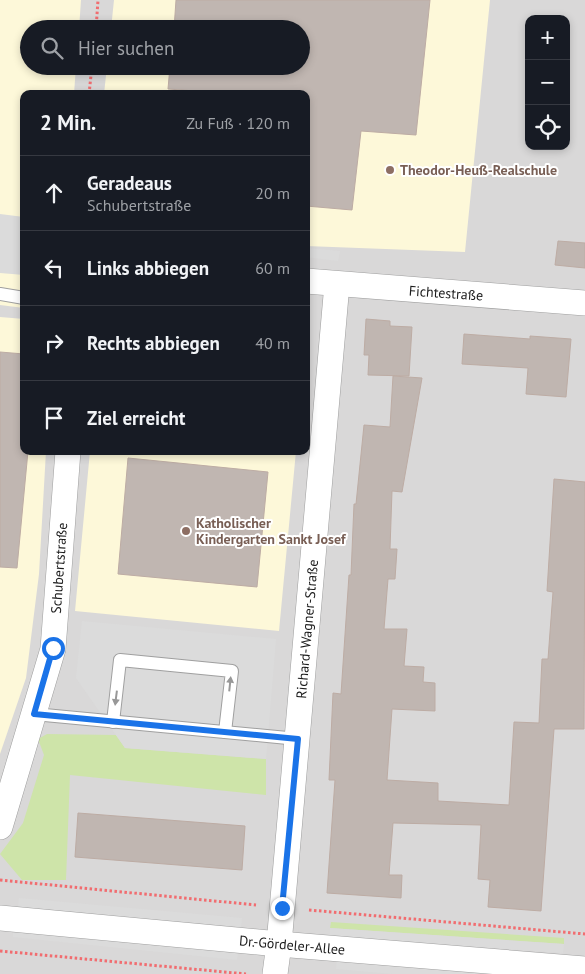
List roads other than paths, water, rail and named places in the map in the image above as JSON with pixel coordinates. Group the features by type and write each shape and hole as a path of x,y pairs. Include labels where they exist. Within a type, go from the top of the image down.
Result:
{"street":[{"name":"Fichtestraße","path":"310,281 585,303"},
{"name":"Richard-Wagner-Straße","path":"275,974 298,739 336,284"},
{"name":"Schubertstraße","path":"0,827 53,648 68,455"},
{"name":"Dr.-Gördeler-Allee","path":"0,918 279,944 585,969"}],"lane":[{"path":"0,294 20,297"},
{"path":"113,722 120,660 232,671 225,732"},
{"path":"34,714 298,739"}],"place":[{"name":"Theodor-Heuß-Realschule","path":"390,170"},
{"name":"Katholischer Kindergarten Sankt Josef","path":"186,531"}]}
